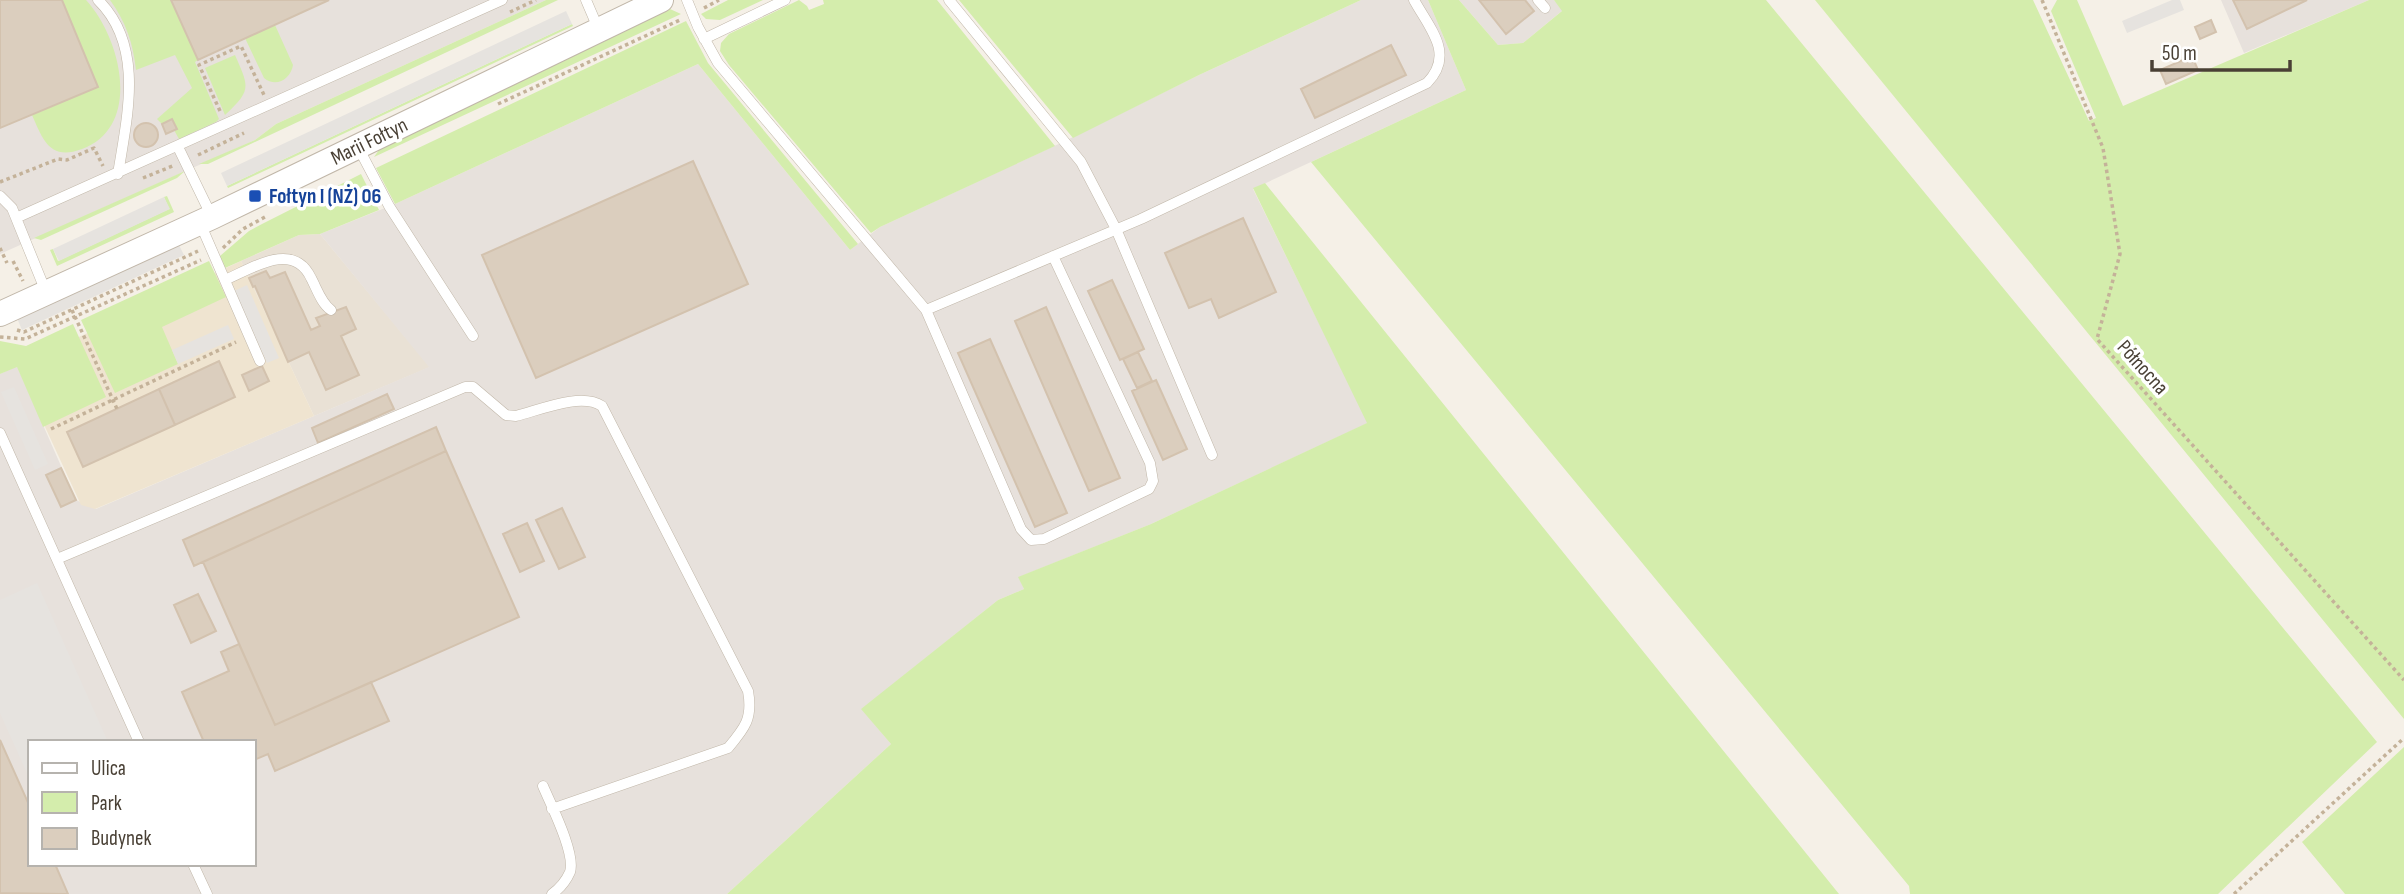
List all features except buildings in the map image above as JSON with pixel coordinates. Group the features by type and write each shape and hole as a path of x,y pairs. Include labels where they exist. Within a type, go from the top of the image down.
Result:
{"street":[{"name":"Marii Fołtyn","path":"7,321 35,288 206,220 661,0"}],"lane":[{"path":"98,0 118,24 130,78 118,174"},
{"path":"16,218 502,0"},
{"path":"586,0 599,30"},
{"path":"687,0 718,63 926,310 1021,529 1031,540 1044,539 1149,489 1153,481 1150,463 1053,256"},
{"path":"704,39 785,0"},
{"path":"949,0 1081,162 1116,229 1212,455"},
{"path":"926,310 1116,229 1427,83 1435,75 1441,55 1438,44 1414,0"},
{"path":"178,147 206,220 212,250 260,361"},
{"path":"357,147 389,206 473,336"},
{"path":"0,196 10,204 16,218 35,288"},
{"path":"225,280 271,259 282,258 308,271 323,303 331,310"},
{"path":"57,559 466,387 472,387 506,415 516,416 584,399 597,403 602,406 748,691 751,709 743,730 728,748 552,809"},
{"path":"0,433 138,740"},
{"path":"544,786 570,855 571,871 560,888 552,894"},
{"path":"194,866 207,894"}],"path":[{"path":"492,107 719,0"},
{"name":"Północna","path":"2042,0 2104,148 2120,254 2097,339 2404,680"},
{"path":"233,138 199,65 241,46 270,106"},
{"path":"0,337 25,339 74,317 212,250 274,212"},
{"path":"0,248 8,264"},
{"path":"7,321 24,332 212,250"},
{"path":"13,261 35,288"},
{"path":"72,310 117,409"},
{"path":"51,429 249,336"},
{"path":"2234,894 2404,738"}],"shaded area":[{"path":"0,0 546,0 276,124 255,140 0,254"},
{"path":"1361,0 1428,0 1466,90 1253,189 1368,423 1151,524 1019,577 1024,589 998,600 862,709 891,744 727,894 0,894 0,374 17,366 76,500 96,509 429,367 320,234 395,204 698,64 850,250 880,227"},
{"path":"1459,0 1554,0 1563,10 1523,43 1498,45"},
{"path":"2172,0 2180,0 2184,10 2127,33 2122,21"},
{"path":"2221,0 2369,0 2244,53"},
{"path":"566,11 572,24 227,186 221,173"},
{"path":"164,197 170,209 59,261 53,249"},
{"path":"320,234 430,367 314,416 241,261 299,235"},
{"path":"178,243 184,255 22,330 17,318"},
{"path":"241,261 314,416 95,509 81,505 17,366"},
{"path":"247,285 279,358 267,363 234,291"},
{"path":"228,325 234,339 178,364 172,350"},
{"path":"14,387 48,464 35,470 1,392"},
{"path":"37,583 107,740 28,740 28,776 0,713 0,600"}],"green space":[{"path":"62,0 86,0 98,16 109,36 120,80 119,102 113,121 101,138 71,152 62,152 49,146 32,115 98,87"},
{"path":"110,0 171,0 198,60 195,62 219,119 216,122 179,139 172,120 162,124 157,119 192,88 175,55 136,70 128,33"},
{"path":"546,0 558,0 208,164 199,164 255,140 276,124"},
{"path":"728,0 763,0 720,20 706,19 701,14"},
{"path":"799,0 809,10 824,4 823,0 937,0 1055,146 871,233 720,51 721,43 729,34"},
{"path":"959,0 1361,0 1199,75 1073,138"},
{"path":"1428,0 1459,0 1498,45 1523,43 1562,11 1554,0 1766,0 2377,742 2218,894 1910,894 1909,886 1311,162 1466,90"},
{"path":"1815,0 2033,0 2089,121 2096,118 2051,11 2057,0 2077,0 2123,106 2369,0 2404,0 2404,719"},
{"path":"670,9 681,14 374,157 381,147 662,10"},
{"path":"686,21 708,63 858,244 850,250 698,64 395,204 376,168"},
{"path":"572,24 573,26 228,188 227,186"},
{"path":"275,25 293,65 286,78 278,82 264,78 245,38"},
{"path":"235,55 243,74 245,88 240,100 225,115 205,68"},
{"path":"185,171 177,178 41,240 34,238"},
{"path":"361,174 379,210 320,234 299,235 225,268 220,256 249,231"},
{"path":"1265,183 1839,894 727,894 891,744 861,709 998,600 1024,589 1018,577 1151,524 1367,423 1253,188"},
{"path":"167,196 174,212 57,266 50,250 53,249 58,261 169,209 164,197"},
{"path":"209,261 226,297 162,327 178,364 115,393 81,320"},
{"path":"73,324 106,397 43,427 17,367 0,374 0,341 26,346"},
{"path":"2404,747 2404,894 2345,894 2302,842"}],"place":[{"name":"Fołtyn I (NŻ) 06","path":"255,196"}]}
